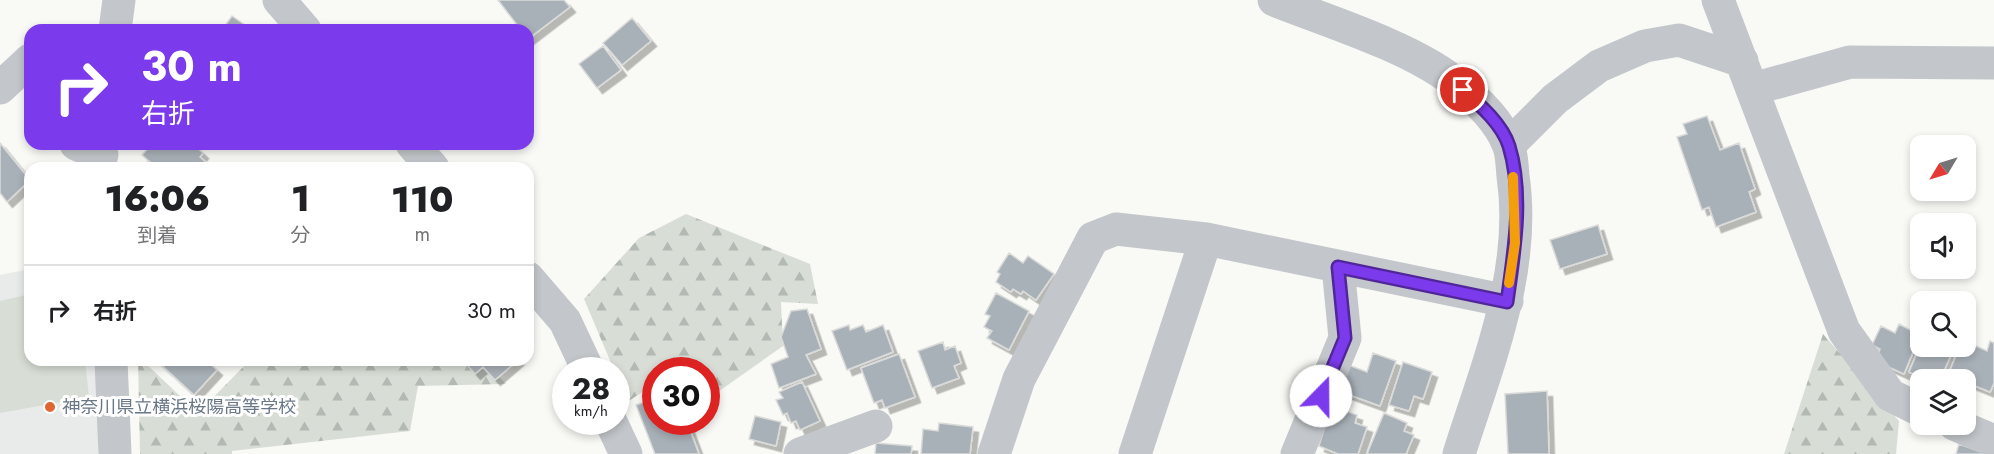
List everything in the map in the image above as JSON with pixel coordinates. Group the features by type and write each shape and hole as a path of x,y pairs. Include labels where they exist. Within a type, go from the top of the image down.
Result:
{"street":[{"path":"116,24 119,0"},
{"path":"279,0 300,24"},
{"path":"1274,0 1399,50 1451,79 1487,112 1509,145 1516,193 1515,233 1507,302 1459,454"},
{"path":"1718,0 1844,331 1890,395 1910,405"},
{"path":"1509,145 1555,99 1599,66 1645,46 1679,40 1748,75 1850,62 1982,65 1994,63"},
{"path":"0,88 24,66"},
{"path":"418,150 428,162"},
{"path":"994,454 1019,379 1093,238 1116,229 1206,239 1507,302"},
{"path":"1135,454 1206,239"},
{"path":"1298,454 1345,338 1338,267"},
{"path":"534,285 565,321 582,357"},
{"path":"111,366 115,454"},
{"path":"800,454 876,426"},
{"path":"1976,433 1994,441"},
{"path":"617,435 626,454"}],"shaded area":[{"name":"神奈川県立横浜桜陽高等学校","path":"24,270 24,366 100,366 98,454 0,454 0,275"}],"green space":[{"path":"686,214 810,264 818,304 781,302 783,346 720,390 720,357 642,357 642,392 630,400 630,357 609,357 584,299 639,238"},
{"path":"24,295 24,366 86,366 89,397 0,413 0,301"},
{"path":"1823,334 1899,421 1896,454 1784,454"},
{"path":"138,366 148,366 198,413 244,366 489,366 506,384 418,386 410,431 232,451 232,454 140,454"}],"building":[{"path":"498,0 564,0 570,7 534,34 534,24 516,24"},
{"path":"232,16 243,24 226,24"},
{"path":"632,18 651,41 622,65 603,43"},
{"path":"603,46 621,70 597,88 579,64"},
{"path":"1707,116 1720,150 1739,143 1755,189 1749,192 1756,212 1716,227 1709,207 1702,210 1677,137 1687,134 1683,124"},
{"path":"0,143 24,173 24,186 7,202 0,193"},
{"path":"147,150 200,150 203,153 200,157 205,162 150,162 142,155"},
{"path":"1598,225 1607,254 1560,269 1550,240"},
{"path":"1009,253 1023,263 1028,256 1054,274 1036,300 1023,291 1021,294 1013,289 1011,292 996,282 1000,274 997,272"},
{"path":"996,293 1029,311 1009,350 987,338 992,331 984,327 990,316 985,314"},
{"path":"807,309 821,349 806,355 816,374 779,388 771,364 788,357 781,337 791,311"},
{"path":"1899,324 1910,330 1911,357 1904,374 1875,361 1880,349 1872,345 1881,326 1895,333"},
{"path":"849,325 850,330 863,325 866,332 883,325 893,352 847,370 832,331"},
{"path":"1990,341 1994,343 1994,383 1990,392 1976,386 1976,369 1950,369 1955,357 1976,357 1976,346 1987,351"},
{"path":"943,342 945,350 955,346 961,363 954,366 959,378 932,388 918,351"},
{"path":"1373,353 1396,361 1380,406 1336,390 1346,364 1367,372"},
{"path":"899,354 915,397 885,408 882,400 874,403 861,368"},
{"path":"1915,357 1950,357 1945,369 1910,369"},
{"path":"1403,362 1432,372 1423,399 1414,396 1409,411 1389,405"},
{"path":"163,366 213,366 217,370 194,395"},
{"path":"468,366 511,366 495,380 483,367 475,374"},
{"path":"802,382 820,421 800,430 796,421 791,423 787,413 783,415 776,400 783,398 779,392"},
{"path":"1547,391 1549,454 1508,454 1505,394"},
{"path":"642,403 642,420 636,405"},
{"path":"1331,406 1357,415 1355,423 1367,427 1358,454 1338,454 1319,446"},
{"path":"1384,413 1407,423 1404,431 1414,435 1406,454 1367,454"},
{"path":"755,416 781,422 776,446 749,439"},
{"path":"939,423 973,427 970,454 921,454 923,429 938,431"},
{"path":"648,435 692,435 699,454 655,454"},
{"path":"876,443 912,446 911,454 875,454"},
{"path":"1959,444 1987,454 1956,454"}],"slow traffic":[{"path":"1509,283 1515,243 1516,193 1513,177"}],"place":[{"name":"神奈川県立横浜桜陽高等学校","path":"50,407"}],"route":[{"path":"1321,396 1345,338 1338,267 1507,302 1515,243 1516,193 1509,145 1487,112 1463,90"}]}
